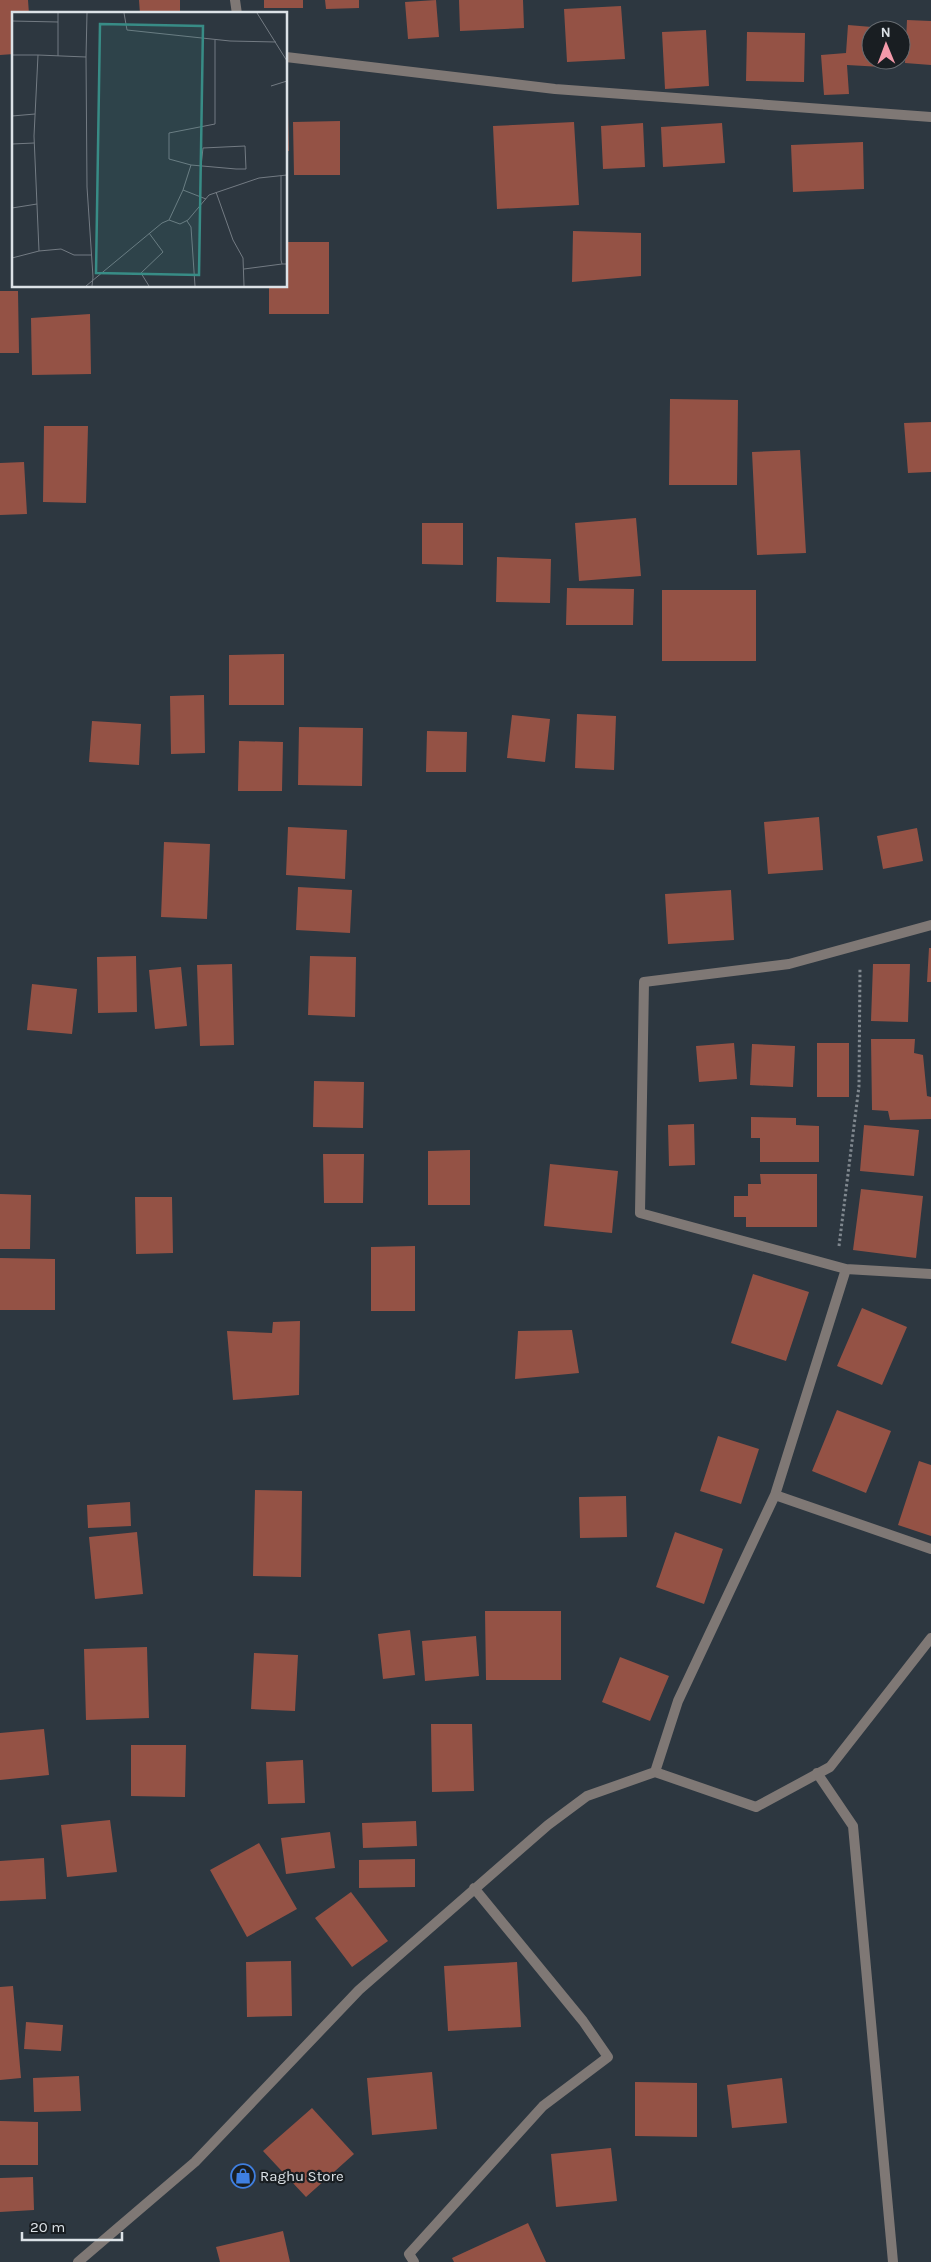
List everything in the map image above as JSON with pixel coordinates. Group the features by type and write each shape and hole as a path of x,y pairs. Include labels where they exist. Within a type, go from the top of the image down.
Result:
{"street":[{"path":"288,57 555,89 931,117"},
{"path":"931,925 789,964 644,982 640,1213 841,1267 931,1274"},
{"path":"655,1772 678,1701 775,1495 841,1267"},
{"path":"775,1495 931,1548"},
{"path":"78,2262 194,2162 358,1990 548,1825 587,1796 655,1772 756,1807 830,1767 931,1638"},
{"path":"817,1774 853,1826 893,2262"},
{"path":"414,2262 409,2254 543,2106 608,2057 583,2021 474,1888"}],"path":[{"path":"841,1267 859,1086 861,944"}],"building":[{"path":"0,0 28,0 29,12 12,12 12,54 0,55"},
{"path":"139,0 180,0 180,12 140,12"},
{"path":"264,0 303,0 303,8 264,8"},
{"path":"325,0 359,0 359,8 326,9"},
{"path":"436,0 439,37 408,39 405,2"},
{"path":"459,0 523,0 524,28 460,31"},
{"path":"621,6 625,59 567,62 564,9"},
{"path":"911,20 931,21 931,65 911,63"},
{"path":"848,25 861,26 861,66 847,65 849,94 824,95 821,55 846,53"},
{"path":"706,30 709,86 665,89 662,32"},
{"path":"747,32 805,33 804,82 746,81"},
{"path":"288,114 289,151 288,151"},
{"path":"340,121 340,175 294,175 293,122"},
{"path":"574,122 579,205 497,209 493,126"},
{"path":"643,123 645,167 603,169 601,126"},
{"path":"722,123 725,163 663,167 661,127"},
{"path":"863,142 864,189 793,192 791,145"},
{"path":"573,231 641,233 641,276 572,282"},
{"path":"288,242 329,242 329,314 269,314 269,288 288,288"},
{"path":"0,291 18,291 19,353 0,353"},
{"path":"90,314 91,374 32,375 31,318"},
{"path":"670,399 738,400 737,485 669,485"},
{"path":"931,422 931,472 908,473 904,423"},
{"path":"44,426 88,426 86,503 43,502"},
{"path":"800,450 806,553 757,555 752,452"},
{"path":"24,462 27,514 0,515 0,463"},
{"path":"636,518 641,576 579,581 575,523"},
{"path":"422,523 463,523 463,565 422,564"},
{"path":"497,557 551,559 550,603 496,602"},
{"path":"567,588 634,589 633,625 566,625"},
{"path":"662,590 756,590 756,661 662,661"},
{"path":"284,654 284,705 229,705 229,655"},
{"path":"204,695 205,753 171,754 170,696"},
{"path":"577,714 616,716 614,770 575,768"},
{"path":"512,715 550,719 545,762 507,758"},
{"path":"92,721 141,724 139,765 89,762"},
{"path":"299,727 363,728 362,786 298,785"},
{"path":"427,731 467,732 466,772 426,772"},
{"path":"239,741 283,742 282,791 238,791"},
{"path":"819,817 823,870 768,874 764,822"},
{"path":"288,827 347,830 345,879 286,875"},
{"path":"917,828 923,861 883,869 877,836"},
{"path":"164,842 210,844 207,919 161,917"},
{"path":"298,887 352,890 350,933 296,930"},
{"path":"731,890 734,940 668,944 665,894"},
{"path":"929,948 931,948 931,982 927,982"},
{"path":"136,956 137,1012 98,1013 97,957"},
{"path":"310,956 356,957 355,1017 308,1015"},
{"path":"232,964 234,1045 200,1046 197,965"},
{"path":"873,964 910,964 908,1022 871,1021"},
{"path":"181,967 187,1026 155,1029 149,970"},
{"path":"32,984 77,989 72,1034 27,1030"},
{"path":"871,1039 915,1039 914,1053 923,1055 927,1096 931,1097 931,1119 890,1120 888,1111 872,1110"},
{"path":"734,1043 737,1079 699,1082 696,1046"},
{"path":"817,1043 849,1043 849,1097 817,1097"},
{"path":"752,1044 795,1046 793,1087 750,1085"},
{"path":"314,1081 364,1082 363,1128 313,1127"},
{"path":"751,1117 796,1118 796,1125 819,1126 819,1162 760,1162 760,1138 751,1138"},
{"path":"694,1124 695,1165 669,1166 668,1125"},
{"path":"864,1125 919,1130 914,1176 860,1171"},
{"path":"470,1150 470,1205 428,1205 428,1151"},
{"path":"323,1154 364,1154 363,1203 324,1203"},
{"path":"550,1164 618,1171 612,1233 544,1226"},
{"path":"760,1174 817,1174 817,1227 746,1227 746,1217 734,1217 734,1196 748,1196 748,1184 761,1184"},
{"path":"861,1189 923,1196 916,1258 853,1250"},
{"path":"0,1194 31,1195 30,1249 0,1249"},
{"path":"135,1197 172,1197 173,1253 136,1254"},
{"path":"415,1246 415,1311 371,1311 371,1247"},
{"path":"0,1258 55,1259 55,1310 0,1310"},
{"path":"753,1274 809,1292 786,1361 731,1343"},
{"path":"862,1308 907,1327 882,1385 837,1366"},
{"path":"300,1321 299,1395 233,1400 227,1331 272,1333 273,1322"},
{"path":"572,1330 579,1373 515,1379 518,1331"},
{"path":"837,1410 891,1431 866,1493 812,1471"},
{"path":"718,1436 759,1449 741,1504 700,1491"},
{"path":"919,1461 931,1465 931,1536 898,1525"},
{"path":"255,1490 302,1491 301,1577 253,1576"},
{"path":"626,1496 627,1537 580,1538 579,1497"},
{"path":"130,1502 131,1526 88,1528 87,1505"},
{"path":"137,1532 143,1594 95,1599 89,1537"},
{"path":"675,1532 723,1549 704,1604 656,1587"},
{"path":"485,1611 561,1611 561,1680 486,1680"},
{"path":"410,1630 415,1675 383,1679 378,1634"},
{"path":"476,1636 479,1676 425,1681 422,1641"},
{"path":"147,1647 149,1718 86,1720 84,1649"},
{"path":"254,1653 298,1655 295,1711 251,1709"},
{"path":"620,1657 669,1676 650,1721 602,1702"},
{"path":"431,1724 472,1724 474,1791 432,1792"},
{"path":"44,1729 49,1775 0,1780 0,1733"},
{"path":"131,1745 186,1745 185,1797 131,1796"},
{"path":"303,1760 305,1803 268,1804 266,1762"},
{"path":"110,1820 117,1872 67,1877 61,1825"},
{"path":"416,1821 417,1846 363,1848 362,1823"},
{"path":"330,1832 335,1868 286,1874 281,1838"},
{"path":"259,1843 297,1909 247,1937 210,1870"},
{"path":"44,1858 46,1899 0,1901 0,1861"},
{"path":"415,1859 415,1887 359,1888 359,1860"},
{"path":"351,1892 388,1941 352,1967 315,1918"},
{"path":"291,1961 292,2016 247,2017 246,1962"},
{"path":"517,1962 521,2027 448,2031 444,1966"},
{"path":"13,1986 21,2078 0,2080 0,1987"},
{"path":"26,2022 63,2025 61,2051 24,2049"},
{"path":"432,2072 437,2129 372,2135 367,2078"},
{"path":"79,2076 81,2111 34,2112 33,2078"},
{"path":"782,2078 787,2123 732,2128 727,2085"},
{"path":"635,2082 697,2083 697,2137 635,2136"},
{"path":"312,2108 354,2154 306,2197 263,2151"},
{"path":"0,2121 38,2122 38,2165 0,2165"},
{"path":"611,2148 617,2201 556,2207 551,2154"},
{"path":"33,2177 34,2210 0,2212 0,2178"},
{"path":"528,2223 546,2262 454,2262 452,2258"},
{"path":"283,2231 290,2262 220,2262 216,2247"}],"place":[{"name":"Raghu Store","path":"243,2176"}]}
